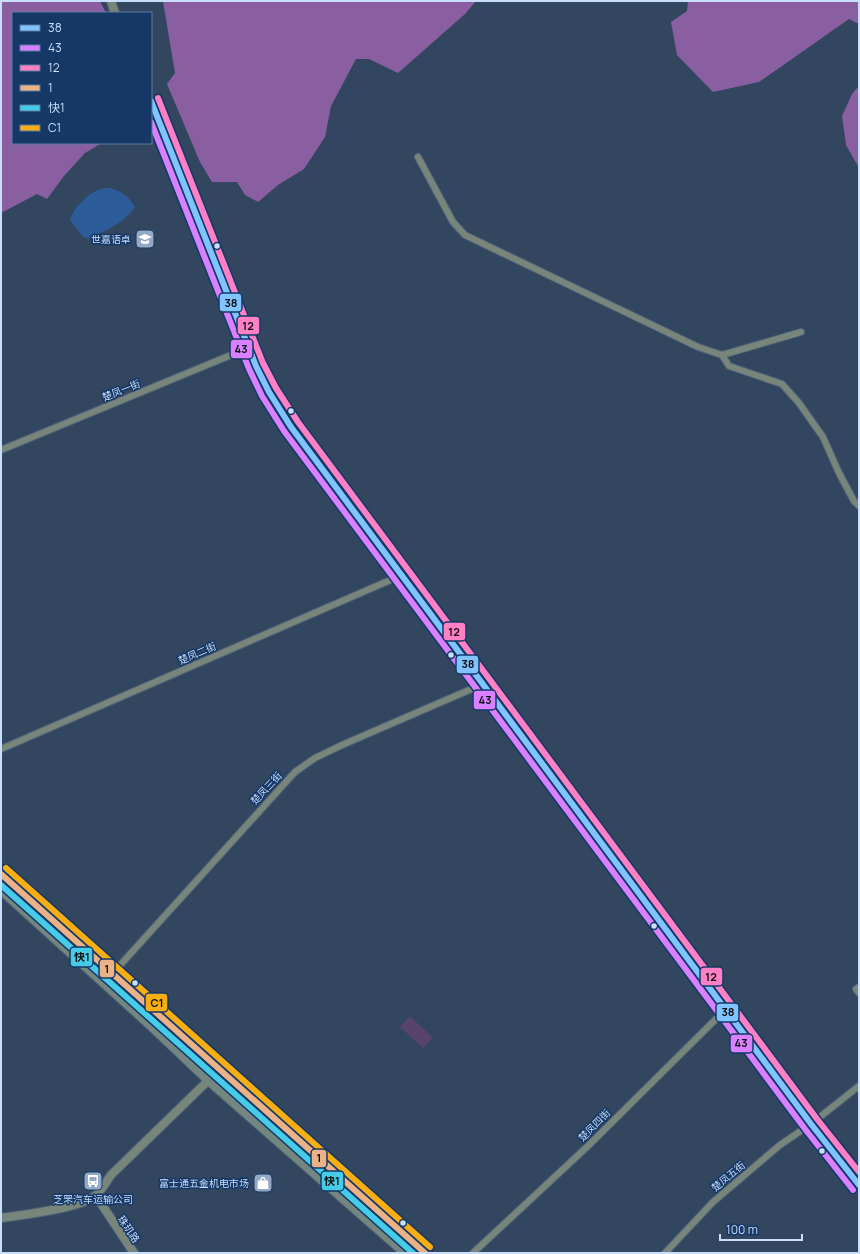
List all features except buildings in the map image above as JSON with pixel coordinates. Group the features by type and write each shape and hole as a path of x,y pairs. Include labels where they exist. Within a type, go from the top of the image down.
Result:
{"main road":[{"path":"1,874 425,1253"},
{"path":"1,889 210,1080 406,1253"}],"street":[{"path":"110,1 115,12"},
{"path":"152,103 248,348 269,392 291,426 811,1124 859,1185"},
{"path":"418,157 452,222 465,235 698,347 722,355 801,332"},
{"name":"楚凤一街","path":"1,450 248,348"},
{"path":"722,355 729,366 782,384 799,403 823,437 839,473 854,501 859,506"},
{"name":"楚凤二街","path":"1,749 402,575"},
{"name":"楚凤三街","path":"113,973 295,772 315,758 342,745 483,684"},
{"name":"楚凤四街","path":"473,1253 589,1145 726,1009"},
{"path":"1,1218 72,1206 96,1196 111,1175 219,1070"},
{"name":"楚凤五街","path":"665,1253 713,1202 780,1145 811,1124 859,1086"},
{"name":"珠玑路","path":"96,1196 134,1253"}],"shaded area":[{"path":"1,1 100,1 106,12 12,12 12,144 100,144 85,153 64,176 47,199 37,194 1,213"},
{"path":"163,1 476,1 465,14 398,73 369,59 356,59 331,106 325,137 304,169 278,185 258,202 245,195 237,182 212,182 200,162 167,84 175,73"},
{"path":"688,1 859,1 859,24 849,19 759,82 713,92 677,55 671,22 687,11"},
{"path":"859,86 859,168 846,145 842,116 852,94"},
{"path":"410,1016 433,1038 423,1048 400,1027"}],"water":[{"path":"110,188 125,195 135,207 131,213 114,226 88,239 86,237 84,238 70,220 74,211 92,193"}],"transit line":[{"name":"12","path":"158,98 263,363 276,388 298,422 817,1119 859,1172"},
{"name":"38","path":"152,104 256,366 269,392 291,427 811,1124 859,1185"},
{"name":"43","path":"152,125 249,369 262,396 284,431 805,1129 853,1190"},
{"name":"C1","path":"6,868 430,1247"},
{"name":"1","path":"1,874 425,1253"},
{"name":"快1","path":"1,885 413,1253"}],"place":[{"name":"世嘉语卓","path":"145,239"},
{"name":"芝罘汽车运输公司","path":"93,1181"},
{"name":"富士通五金机电市场","path":"263,1183"}]}
